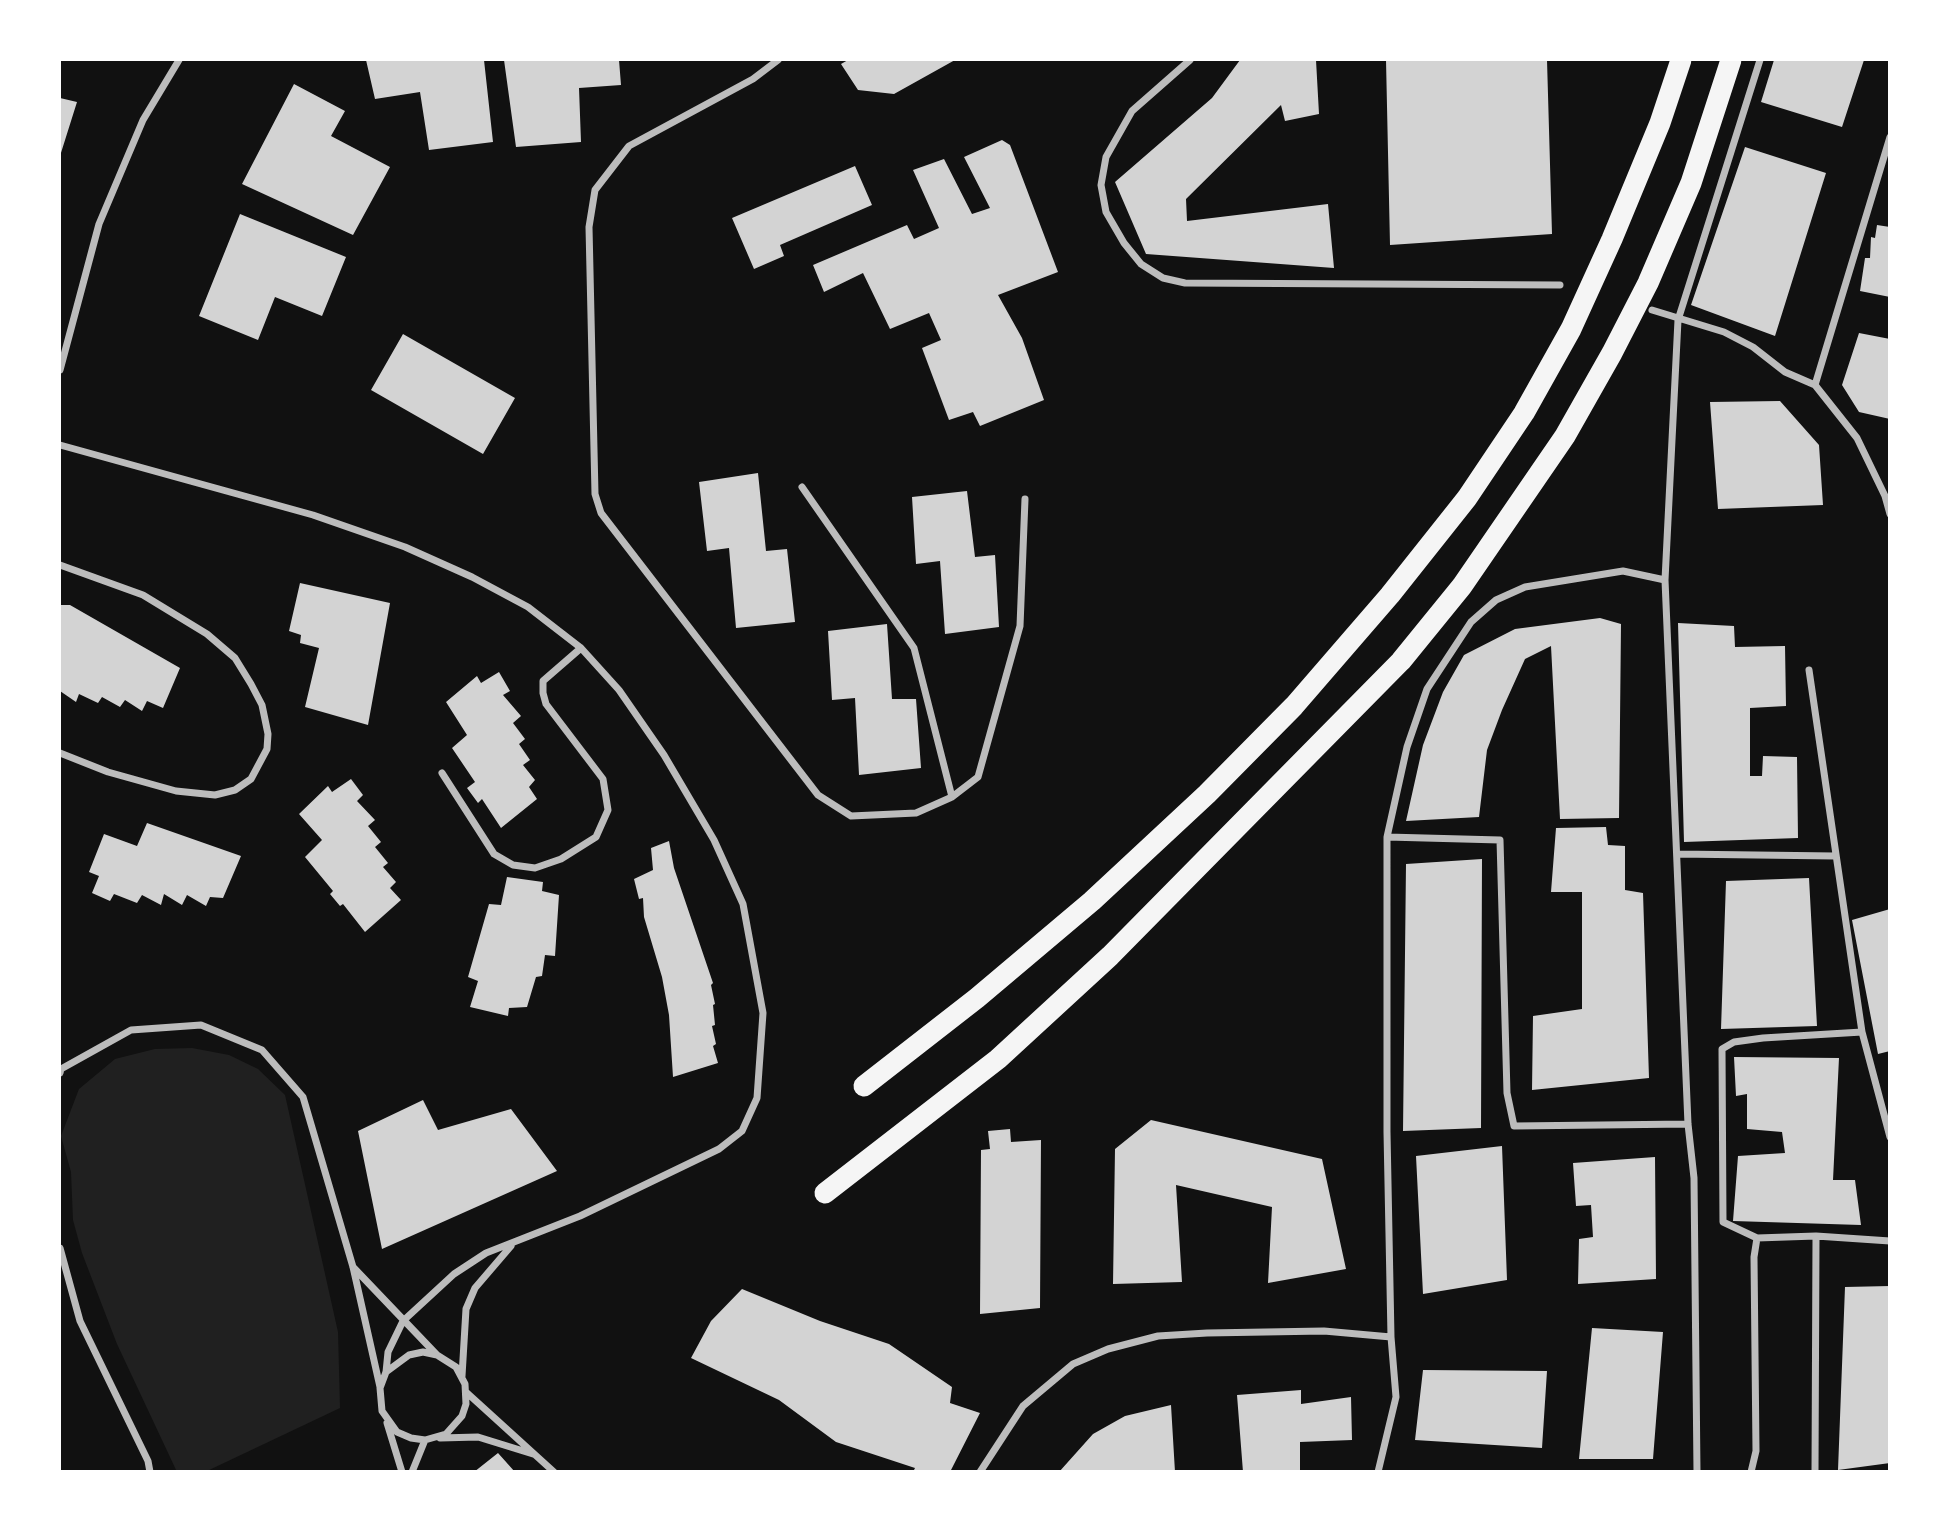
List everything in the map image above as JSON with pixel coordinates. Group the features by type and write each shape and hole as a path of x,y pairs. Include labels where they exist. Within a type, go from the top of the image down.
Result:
{"highway":[{"path":"864,1086 977,998 1092,901 1207,794 1294,706 1390,595 1467,498 1524,413 1571,329 1660,123 1681,60"},
{"path":"825,1193 998,1059 1110,956 1401,661 1462,586 1565,436 1648,283 1691,183 1731,60"}],"street":[{"path":"60,370 99,224 143,120 179,60"},
{"path":"778,60 753,79 629,146 595,190 589,227 595,494 601,513 818,795 851,816 916,813 952,797 978,778 1020,625 1026,499"},
{"path":"1190,60 1132,111 1105,157 1101,185 1105,212 1124,243 1141,264 1163,278 1185,283 1560,285"},
{"path":"1697,1472 1694,1178 1688,1124 1665,580 1678,320 1760,60"},
{"path":"1815,385 1889,137"},
{"path":"1652,310 1724,332 1753,347 1785,372 1815,385 1857,438 1885,496 1889,514"},
{"path":"60,445 313,515 405,547 472,577 528,607 581,648 619,691 664,755 714,840 743,904 763,1013 762,1062 757,1098 742,1131 719,1149 580,1216 486,1253 454,1274 403,1321 388,1352 379,1400 402,1472"},
{"path":"802,487 914,648 952,797"},
{"path":"60,565 143,595 207,634 234,658 251,684 262,705 268,734 267,749 251,779 235,790 215,795 176,791 108,772 60,753"},
{"path":"1378,1472 1396,1397 1391,1336 1387,1132 1387,837 1407,747 1426,689 1471,622 1496,600 1525,587 1623,570 1665,580"},
{"path":"442,773 494,854 513,865 535,868 561,859 596,837 608,810 603,779 547,704 543,693 543,681 581,648"},
{"path":"1809,670 1862,1032 1889,1137"},
{"path":"1387,837 1500,840 1507,1093 1514,1126 1688,1124"},
{"path":"1677,854 1835,856"},
{"path":"60,1073 61,1069 131,1030 201,1025 262,1050 303,1097 353,1267 380,1388"},
{"path":"1862,1032 1763,1038 1734,1042 1722,1049 1723,1222 1757,1238 1816,1236 1889,1241"},
{"path":"1815,1472 1816,1236"},
{"path":"1751,1472 1756,1451 1754,1257 1757,1238"},
{"path":"462,1377 462,1345 471,1298 490,1266 514,1243"},
{"path":"60,1248 80,1321 148,1461 150,1472"},
{"path":"353,1267 437,1355 456,1367 462,1377 467,1392 463,1416 446,1434 435,1439"},
{"path":"980,1472 1023,1406 1073,1364 1108,1349 1158,1336 1206,1333 1324,1331 1391,1336"},
{"path":"386,1372 409,1355 437,1355"},
{"path":"467,1392 541,1457 554,1472"},
{"path":"387,1422 397,1432 425,1440 478,1437 501,1441 541,1457"},
{"path":"412,1472 425,1440"}],"shaded area":[{"path":"192,1048 229,1055 258,1069 285,1095 338,1332 340,1408 207,1471 177,1472 117,1344 82,1253 73,1220 71,1172 61,1136 79,1089 115,1059 155,1049"}],"building":[{"path":"366,60 484,60 493,142 429,150 420,92 375,99"},
{"path":"504,60 619,60 621,85 579,88 581,142 516,147"},
{"path":"848,60 955,60 894,94 858,90 841,64"},
{"path":"1240,60 1316,60 1319,114 1285,121 1281,105 1186,199 1187,221 1328,204 1334,268 1146,254 1115,182 1212,98"},
{"path":"1386,60 1547,60 1552,234 1390,245"},
{"path":"1774,60 1864,60 1842,127 1761,102"},
{"path":"294,84 345,111 331,136 390,167 353,235 242,184"},
{"path":"60,98 77,102 60,156"},
{"path":"1002,140 1010,145 1058,272 998,295 1022,338 1044,400 980,426 973,412 949,420 922,348 941,340 929,313 890,329 863,273 824,292 813,265 907,225 914,239 939,228 913,170 944,159 972,214 990,208 964,157"},
{"path":"1745,147 1826,173 1775,336 1691,305"},
{"path":"855,166 872,205 780,245 784,256 754,269 732,218"},
{"path":"240,214 346,257 322,316 275,297 258,340 199,316"},
{"path":"1877,225 1890,227 1890,297 1860,291 1865,258 1870,258 1871,237 1875,238"},
{"path":"1859,333 1890,339 1890,419 1859,412 1842,385"},
{"path":"403,334 515,398 483,454 371,390"},
{"path":"1780,401 1819,445 1823,505 1718,509 1710,402"},
{"path":"758,473 766,551 787,549 795,622 736,628 729,548 707,551 699,482"},
{"path":"967,491 975,557 995,555 999,627 945,634 940,561 916,564 912,497"},
{"path":"300,583 390,603 368,725 305,707 319,648 300,643 301,635 289,631"},
{"path":"60,605 70,605 180,668 163,708 147,701 142,711 125,700 120,707 102,697 98,703 79,694 76,702 60,691"},
{"path":"1600,618 1621,624 1619,818 1560,819 1551,646 1525,659 1502,710 1487,750 1479,817 1406,821 1423,745 1443,692 1464,655 1515,629"},
{"path":"1678,623 1734,626 1735,647 1785,646 1786,706 1750,708 1750,776 1762,776 1763,756 1797,757 1798,838 1684,842"},
{"path":"887,624 892,699 916,699 921,768 859,775 855,698 832,700 828,631"},
{"path":"499,672 510,691 503,695 521,716 513,723 525,739 519,744 530,760 523,765 535,780 529,787 537,799 501,828 482,799 478,803 467,788 475,782 452,748 467,735 446,702 477,676 481,683"},
{"path":"351,779 363,795 357,801 375,820 368,826 381,842 375,847 388,863 383,867 396,882 390,888 401,900 365,932 343,904 340,906 330,894 333,891 305,857 322,840 299,814 328,786 332,792"},
{"path":"147,823 241,856 223,898 210,897 206,906 187,895 182,905 164,894 161,905 142,895 137,903 114,894 110,901 92,893 99,876 89,872 104,834 137,846"},
{"path":"1606,827 1608,845 1625,846 1625,890 1643,893 1649,1078 1532,1090 1533,1016 1582,1009 1582,892 1551,892 1556,828"},
{"path":"669,841 674,868 713,983 715,1025 712,1026 716,1044 713,1046 718,1063 673,1077 669,1015 662,977 644,917 643,898 639,899 634,879 653,870 651,848"},
{"path":"1482,859 1481,1128 1403,1131 1406,864"},
{"path":"507,877 543,882 542,891 559,895 555,956 545,955 542,976 536,977 527,1007 509,1008 508,1016 470,1007 478,981 468,977 489,904 501,905"},
{"path":"1809,878 1817,1026 1721,1029 1726,881"},
{"path":"1890,909 1890,1051 1878,1054 1852,920"},
{"path":"1734,1057 1839,1058 1833,1180 1855,1180 1861,1225 1733,1221 1738,1156 1785,1153 1782,1132 1747,1129 1747,1094 1736,1096"},
{"path":"423,1100 438,1130 511,1109 557,1171 382,1249 358,1131"},
{"path":"1151,1120 1322,1159 1346,1269 1268,1283 1272,1207 1176,1185 1182,1282 1113,1284 1115,1149"},
{"path":"1010,1129 1011,1142 1041,1140 1040,1308 980,1314 981,1150 990,1149 988,1131"},
{"path":"1502,1146 1507,1280 1423,1294 1416,1156"},
{"path":"1655,1157 1656,1279 1578,1284 1579,1239 1593,1237 1591,1205 1576,1206 1573,1163"},
{"path":"1890,1286 1890,1463 1838,1470 1845,1287"},
{"path":"742,1289 820,1321 889,1344 952,1387 950,1403 980,1413 950,1472 913,1472 915,1468 836,1442 779,1400 691,1358 711,1321"},
{"path":"1592,1328 1663,1332 1653,1459 1579,1459"},
{"path":"1423,1370 1547,1371 1542,1448 1415,1440"},
{"path":"1301,1390 1301,1404 1351,1397 1352,1440 1300,1442 1300,1472 1243,1472 1237,1395"},
{"path":"1171,1405 1175,1472 1059,1472 1093,1434 1125,1416"},
{"path":"498,1453 515,1472 474,1472"}]}
